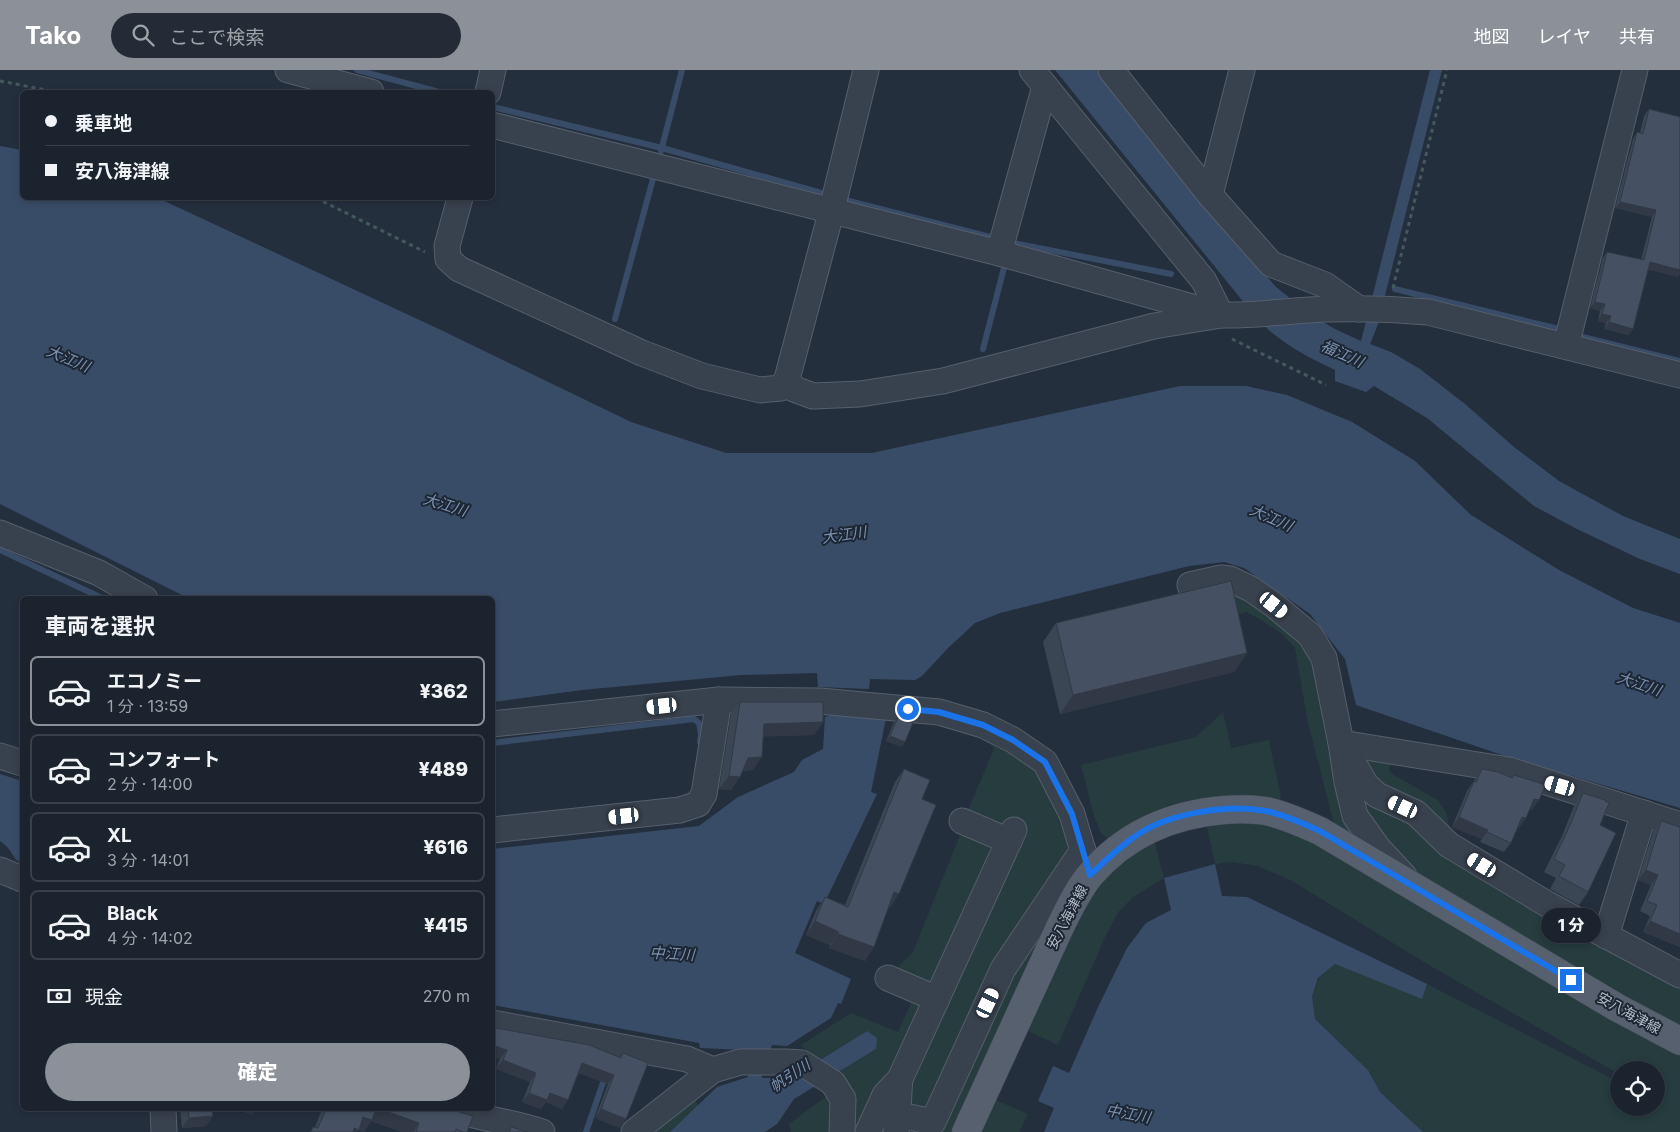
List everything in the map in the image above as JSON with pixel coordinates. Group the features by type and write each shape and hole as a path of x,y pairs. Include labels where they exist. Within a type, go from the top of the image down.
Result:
{"main road":[{"name":"安八海津線","path":"966,1132 1060,926 1075,899 1087,862 1113,853 1138,834 1162,822 1188,815 1238,809 1266,811 1292,818 1320,831 1616,1006 1680,1041"}],"street":[{"path":"288,70 363,90"},
{"path":"488,90 493,70"},
{"path":"459,200 447,246 448,259 459,269 642,353 702,376 760,390 781,388 787,379 866,70"},
{"path":"1111,70 1210,194 1270,264 1325,285 1371,309"},
{"path":"1210,194 1242,70"},
{"path":"1566,346 1635,70"},
{"path":"1002,245 1039,78"},
{"path":"1039,78 1230,315"},
{"path":"495,126 832,209 1002,245 1230,315"},
{"path":"787,379 794,389 813,396 860,394 943,381 1154,326 1230,315 1327,309 1428,312 1680,375"},
{"path":"0,533 99,573 140,596"},
{"path":"1190,585 1222,578 1230,579 1258,594 1310,635 1324,658 1355,816 1378,848 1416,888"},
{"path":"495,830 680,810 698,804 704,794 719,700"},
{"path":"495,724 719,700 820,701 939,712 983,725 1013,740 1045,762 1072,814 1087,862 1003,969 933,1122 897,1124 900,1079"},
{"path":"1341,743 1509,770 1680,825"},
{"path":"1341,743 1366,785 1377,795 1416,814 1449,845 1547,904 1680,975"},
{"path":"0,756 20,762"},
{"path":"1606,936 1644,813"},
{"path":"868,1132 886,1095 900,1079 1012,835 962,821"},
{"path":"0,870 20,878"},
{"path":"888,978 937,999"},
{"path":"495,1023 687,1059 713,1070"},
{"path":"634,1132 713,1070 740,1062 802,1063 833,1082 844,1099 842,1132"},
{"path":"163,1111 164,1132"},
{"path":"458,1111 476,1117 518,1124 542,1132"}],"path":[{"path":"1371,309 1447,70"},
{"path":"0,81 46,90"},
{"path":"320,200 428,253 448,253"},
{"path":"1230,315 1222,335 1253,348 1326,385"}],"green space":[{"path":"1238,591 1309,648 1363,843 1339,829 1333,821 1307,718 1295,648 1281,633 1246,612 1235,616 1230,593"},
{"path":"1223,712 1231,748 1269,740 1281,797 1278,802 1223,797 1200,799 1166,807 1144,816 1134,821 1109,840 1101,833 1094,816 1081,765 1196,737"},
{"path":"958,722 1040,768 1062,817 1067,839 1067,853 929,1110 915,1110 908,1102 908,1083 1027,828 1015,823 1004,831 966,815 994,749 990,744 956,725"},
{"path":"1374,758 1416,763 1390,765 1389,769 1392,774 1438,800 1447,814 1451,829 1469,849 1382,791 1365,768 1367,761"},
{"path":"1358,776 1680,981 1680,1029 1421,879 1367,816"},
{"path":"1260,820 1306,837 1680,1052 1680,1132 1423,1132 1380,1092 1368,1070 1315,1019 1312,996 1319,978 1335,964 1422,998 1427,984 1610,1077 1610,1116 1665,1116 1665,1061 1610,1061 1610,1069 1427,964 1292,881 1258,866 1232,862 1215,864 1206,821"},
{"path":"963,828 998,841 931,986 894,971 913,952"},
{"path":"1154,839 1164,878 1133,897 1119,911 1105,937 1058,1045 1024,1029 1095,887 1114,867"},
{"path":"1065,890 1031,956 954,1132 936,1132 1005,979"},
{"path":"914,997 930,1004 863,1132 847,1132 837,1073 876,1049 867,1031 818,1061 801,1045 851,1013 898,1032"},
{"path":"828,1095 837,1100 835,1132 791,1132 789,1124"},
{"path":"692,1096 699,1106 670,1132 651,1132"},
{"path":"991,1098 1028,1114 1019,1132 977,1132"}],"water":[{"name":"福江川","path":"1055,70 1097,70 1170,161 1276,287 1312,316 1361,341 1430,70 1442,70 1377,327 1370,344 1391,352 1420,369 1465,404 1514,447 1559,481 1623,516 1680,539 1680,574 1640,559 1534,506 1427,418 1374,386 1366,392 1335,381 1335,370 1304,355 1276,336 1259,321"},
{"name":"大江川","path":"0,146 20,150 20,200 162,200 443,331 631,422 726,453 872,453 1180,386 1246,386 1287,395 1352,422 1415,461 1471,515 1559,570 1633,608 1680,623 1680,808 1502,755 1356,705 1345,659 1310,614 1244,568 1224,562 1189,566 1000,613 975,623 922,676 915,680 870,679 869,689 818,687 817,673 741,675 582,690 495,702 495,596 184,596 0,504"},
{"name":"中江川","path":"830,708 886,718 871,792 877,794 824,904 817,901 795,953 851,979 841,1004 838,1003 831,1018 787,1046 772,1045 768,1057 743,1050 700,1048 699,1043 495,1005 495,849 699,826 738,797 794,772 802,760 823,749 825,717 830,715"},
{"path":"0,774 20,780 20,862 16,860 0,841"},
{"name":"中江川","path":"1215,864 1222,896 1247,897 1427,984 1422,999 1335,964 1318,978 1312,996 1315,1019 1368,1070 1380,1092 1423,1132 1044,1132 1054,1108 1038,1101 1053,1066 1069,1073 1127,948 1146,923 1171,910 1164,878"},
{"path":"867,1031 877,1038 876,1049 794,1099 777,1124 765,1132 670,1132 717,1087 748,1077 747,1069 763,1067 762,1078 791,1078"}],"building":[{"path":"1649,109 1680,117 1680,270 1650,262 1633,329 1609,322 1611,316 1602,314 1605,304 1595,302 1607,252 1644,260 1656,210 1620,202 1637,132 1643,134"},
{"path":"1231,581 1247,653 1073,695 1056,623"},
{"path":"740,702 823,702 823,722 764,724 762,757 748,758 740,777 729,776"},
{"path":"898,717 913,723 905,742 890,736"},
{"path":"904,769 930,780 922,799 936,805 899,894 894,892 874,947 838,934 839,932 815,921 825,897 848,907"},
{"path":"1482,769 1498,772 1512,778 1514,775 1546,785 1539,800 1534,799 1526,818 1522,817 1511,843 1459,817 1474,781 1476,782"},
{"path":"1583,793 1609,803 1600,825 1616,833 1588,892 1559,876 1565,865 1554,859"},
{"path":"1661,821 1680,827 1680,934 1650,921 1657,905 1647,901 1658,875 1646,870"},
{"path":"495,1028 589,1045 621,1058 623,1053 648,1063 626,1119 601,1109 614,1075 582,1063 568,1100 550,1093 547,1100 529,1093 536,1073 503,1060 507,1050 495,1046"},
{"path":"188,1111 212,1111 213,1116 189,1118"},
{"path":"325,1111 375,1111 372,1120 363,1117 359,1130 354,1128 353,1132 311,1132 313,1127 318,1128"},
{"path":"386,1111 456,1111 473,1116 467,1132 456,1129 455,1132 416,1132 419,1123"},
{"path":"511,1127 527,1132 509,1132"}],"waterway":[{"path":"357,70 432,90"},
{"path":"661,151 682,70"},
{"path":"495,107 662,148 825,194"},
{"path":"615,319 654,175"},
{"path":"845,200 998,239"},
{"path":"1008,242 1171,274"},
{"path":"983,349 1005,264"},
{"path":"1395,289 1559,329"},
{"path":"1579,336 1680,361"},
{"path":"0,550 98,596"},
{"path":"495,743 694,719 699,723 700,742"},
{"path":"586,1132 606,1074"}],"route":[{"path":"908,709 939,712 983,725 1013,740 1045,762 1072,814 1090,875 1113,853 1138,834 1162,822 1214,811 1238,809 1266,811 1292,818 1320,831 1571,980"}],"water label":[{"name":"帆引川","path":"790,1076"}]}
